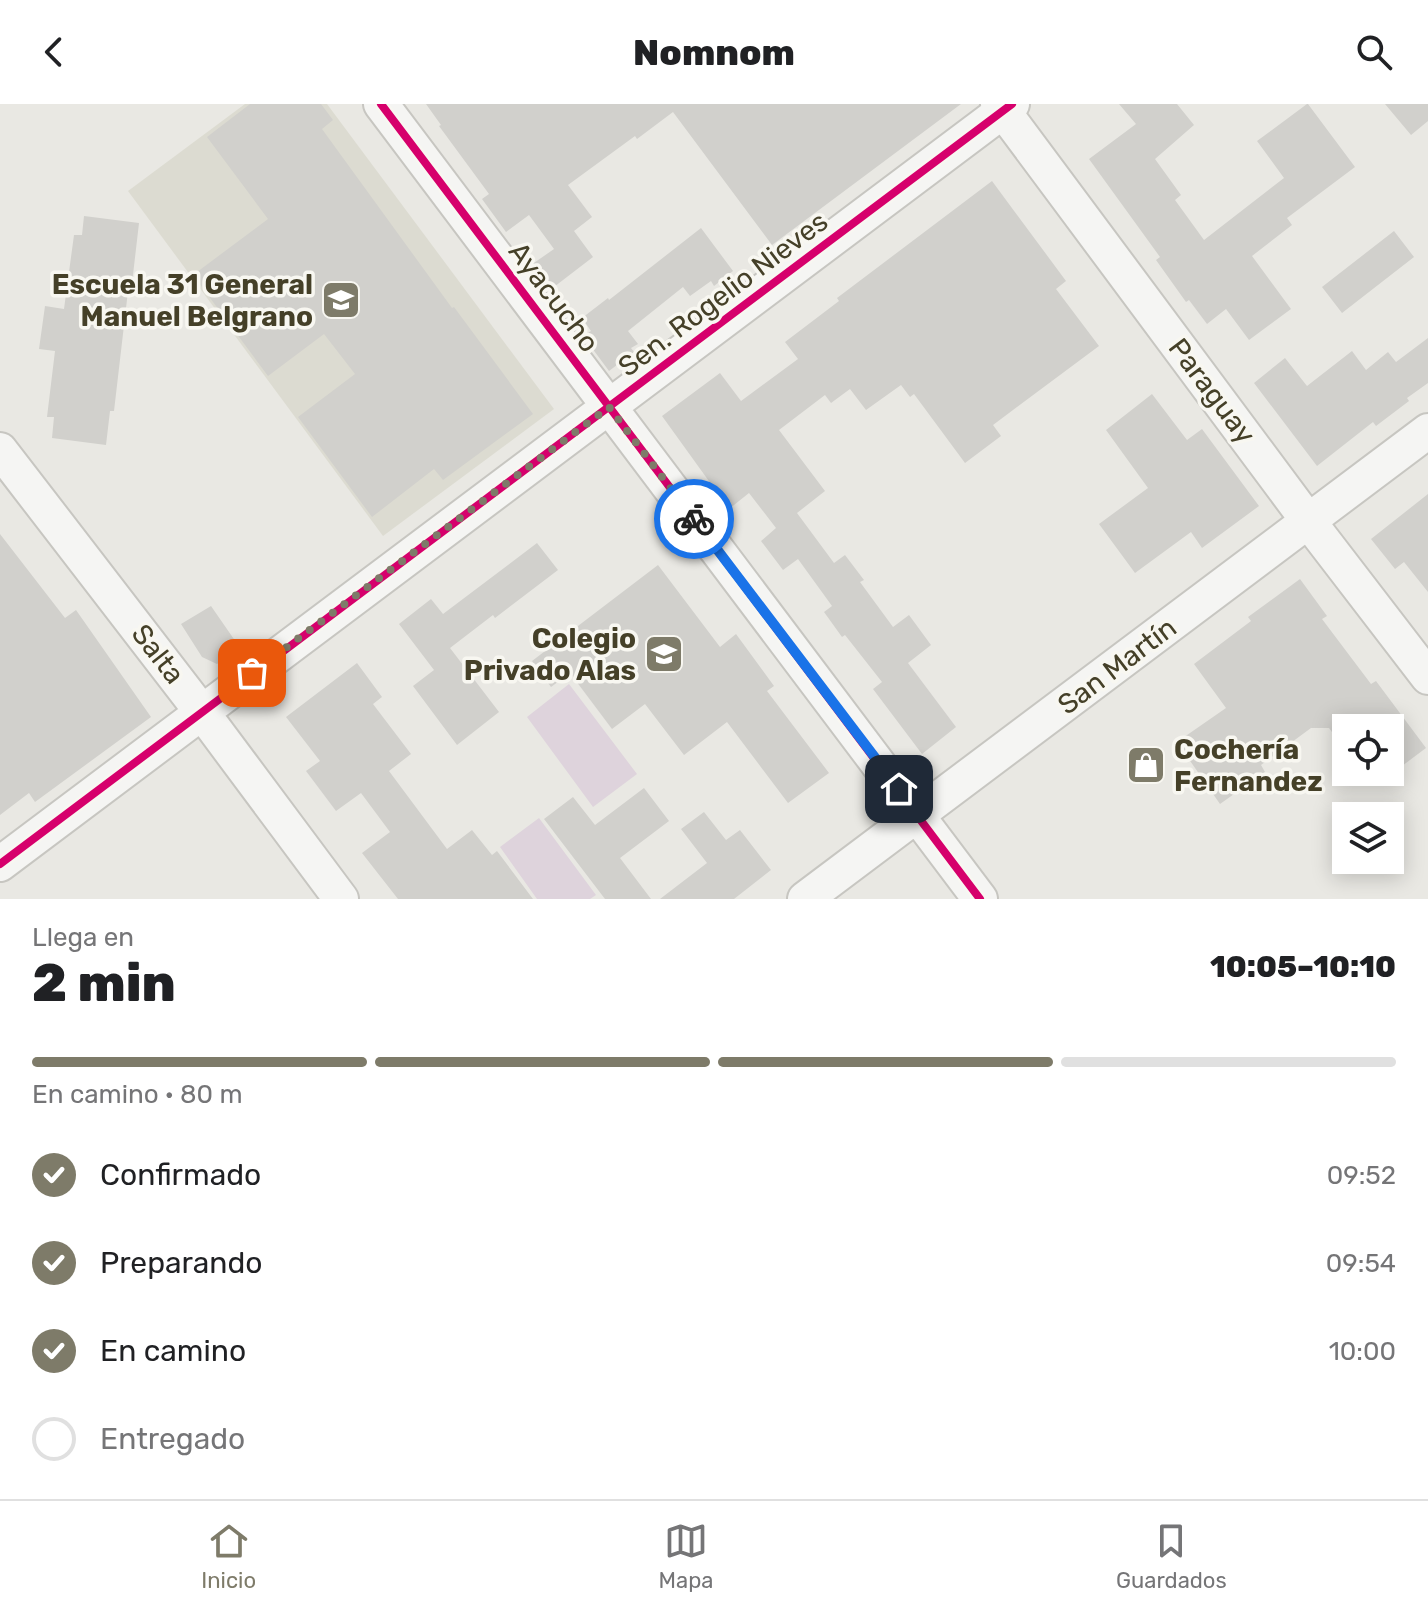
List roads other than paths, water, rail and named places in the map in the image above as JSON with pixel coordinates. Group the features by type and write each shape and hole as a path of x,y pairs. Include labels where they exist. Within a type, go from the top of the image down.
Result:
{"street":[{"name":"Ayacucho","path":"381,104 980,899"},
{"name":"Sen. Rogelio Nieves","path":"0,864 1004,106"},
{"name":"Paraguay","path":"1004,106 1309,522 1428,677"},
{"name":"San Martín","path":"805,899 1428,431"},
{"name":"Salta","path":"0,450 341,899"}],"place":[{"name":"Escuela 31 General Manuel Belgrano","path":"341,300"},
{"name":"Colegio Privado Alas","path":"664,654"},
{"name":"Cochería Fernandez","path":"1146,765"}]}
